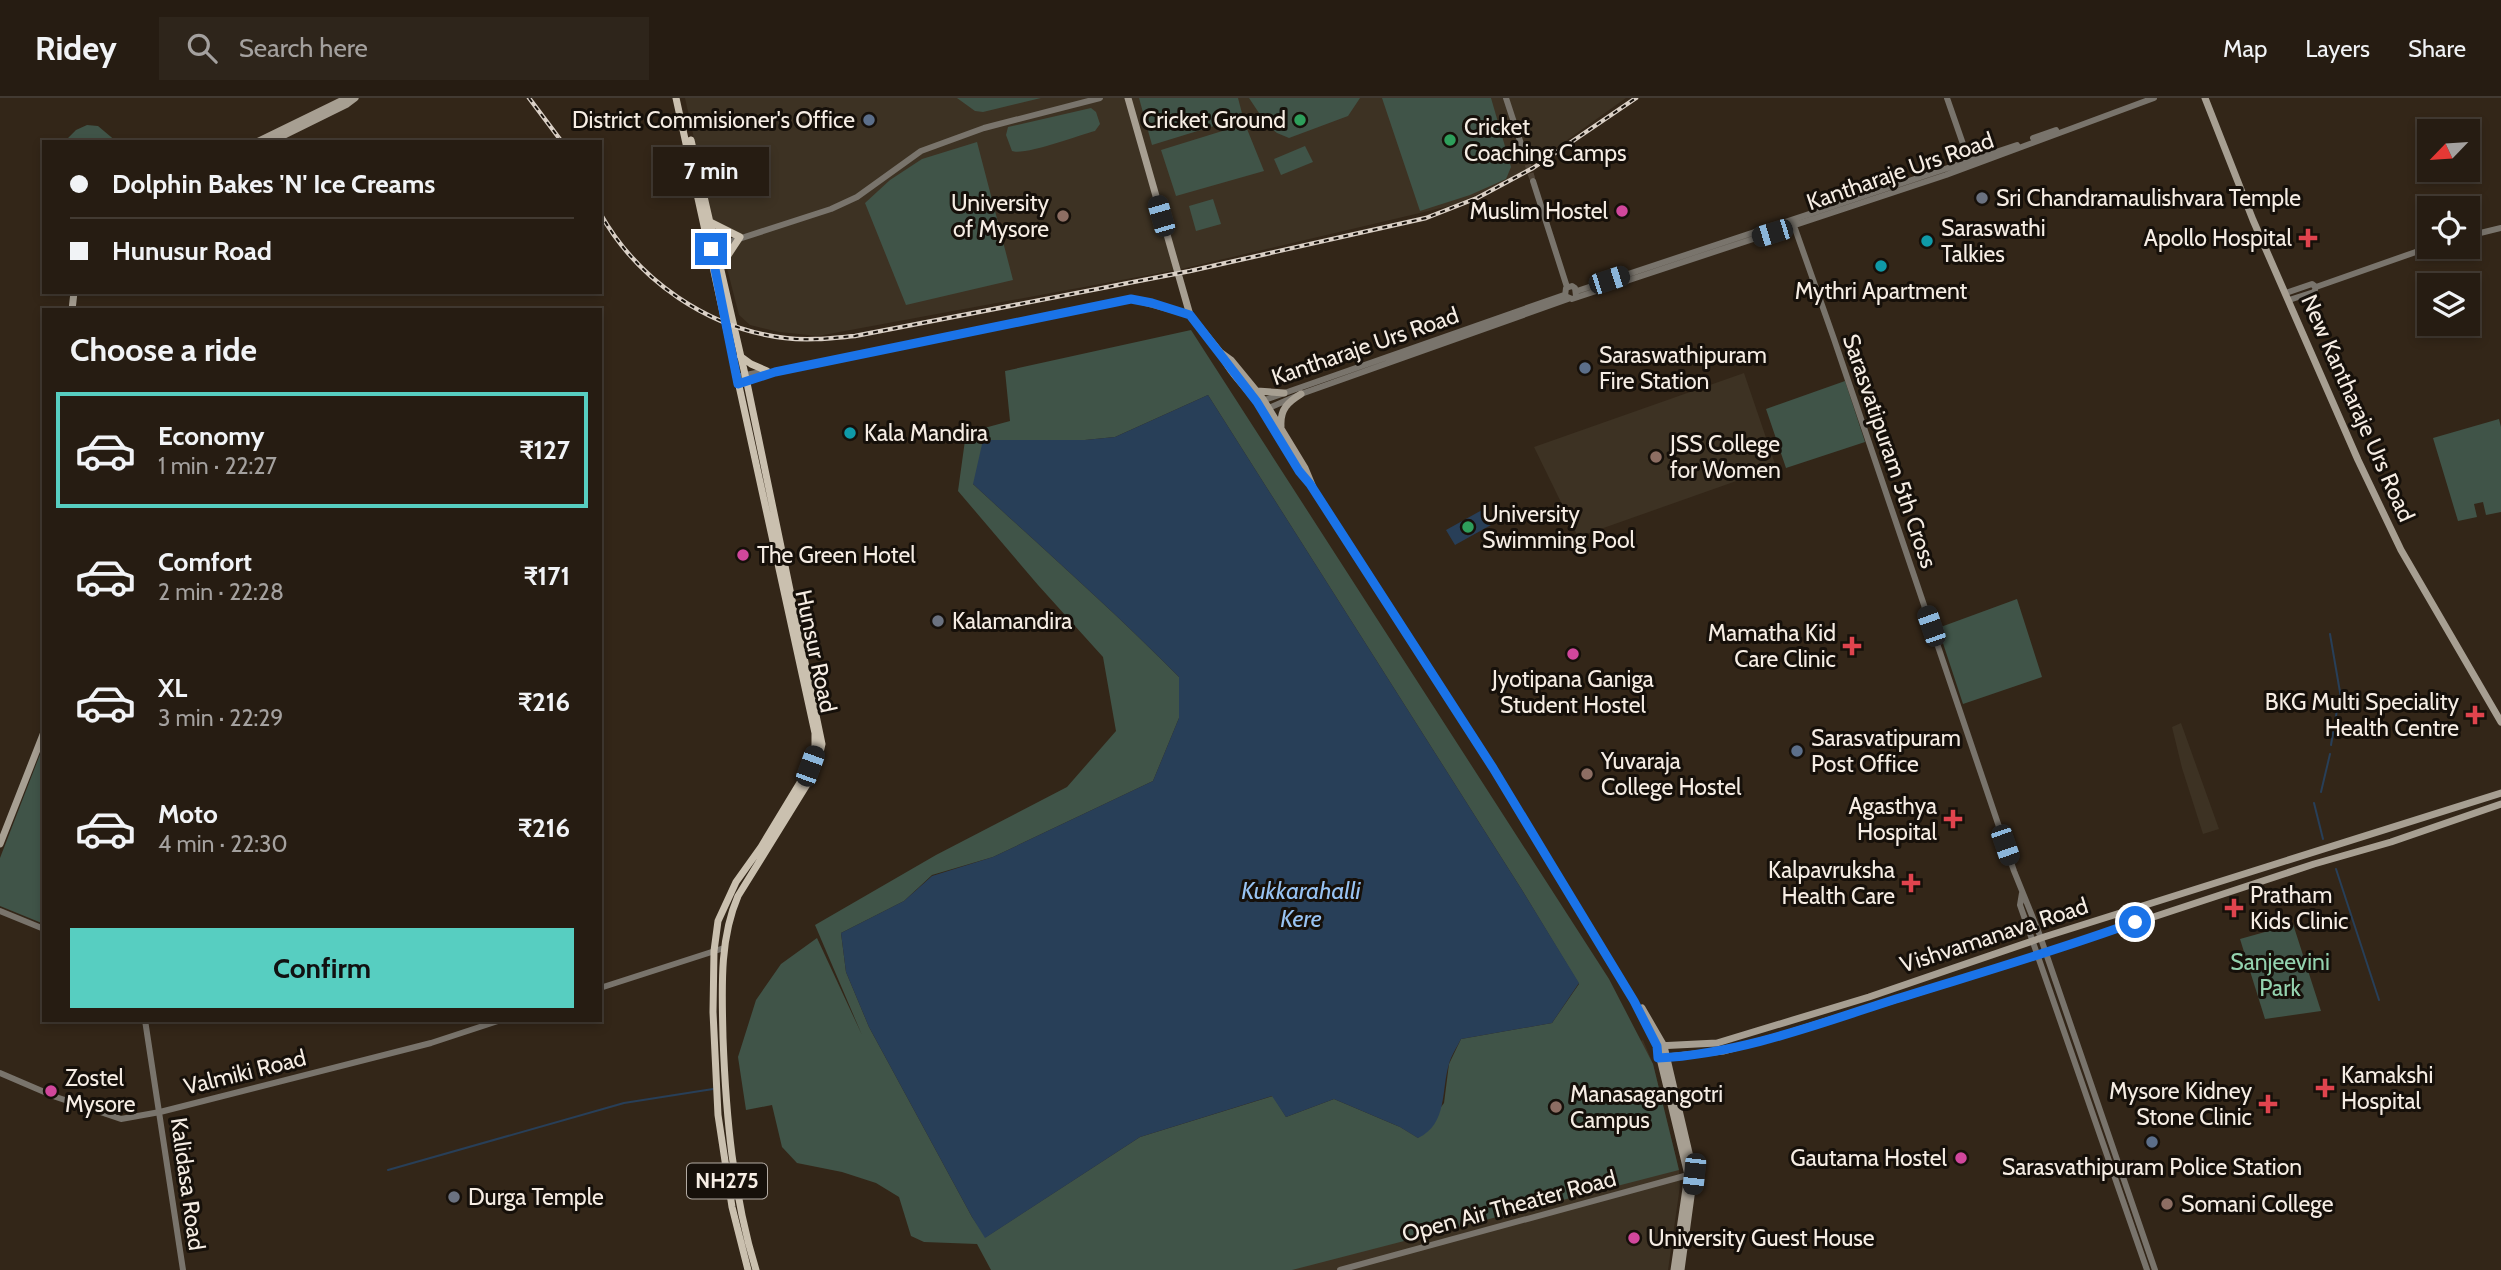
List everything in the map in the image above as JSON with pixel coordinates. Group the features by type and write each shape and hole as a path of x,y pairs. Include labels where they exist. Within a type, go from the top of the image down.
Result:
{"main road":[{"path":"261,140 347,98"},
{"path":"274,140 355,98"},
{"path":"678,98 727,310"},
{"name":"Hunsur Road","path":"678,98 710,222 713,248 720,266 815,733 815,752 810,766 761,847 736,882 718,920 714,951 716,1088 732,1208 748,1270"},
{"path":"1128,98 1190,315 1220,352 1225,363 1281,428 1305,468 1310,484"},
{"name":"New Kantharaje Urs Road","path":"2205,98 2253,220 2358,460 2402,550 2501,722"},
{"path":"710,222 740,237 720,266"},
{"path":"733,339 740,355 742,380 822,744 816,770 738,896 729,916 724,948 722,999 726,1087 736,1185 756,1270"},
{"path":"1220,352 1231,360 1256,391 1260,401"},
{"path":"740,355 751,364 771,371"},
{"path":"1256,391 1284,393"},
{"path":"1281,428 1281,415 1287,403 1301,394"},
{"path":"1266,409 1299,471 1310,484 1493,768 1660,1046 1688,1175 1674,1270"},
{"path":"0,844 42,737"},
{"name":"Vishvamanava Road","path":"1660,1046 1717,1043 1869,997 2037,940 2501,793"},
{"name":"Vishvamanava Road","path":"1662,1058 1723,1052 2042,954 2314,864 2392,842 2501,804"},
{"path":"1662,1058 1694,1174 1681,1270"}],"street":[{"path":"713,248 831,209 858,197 920,151 984,128 1100,98"},
{"path":"1506,98 1525,156"},
{"path":"1947,98 1970,164"},
{"name":"Kantharaje Urs Road","path":"1970,164 2142,98"},
{"name":"Kantharaje Urs Road","path":"1266,409 1374,365 1566,297 1970,164 2154,98"},
{"path":"1533,181 1567,286 1566,297"},
{"name":"Sarasvatipuram 5th Cross","path":"1793,223 2022,892 2020,905 2042,954"},
{"path":"2480,233 2501,228"},
{"path":"2287,297 2312,284 2316,287 2417,252"},
{"path":"1567,286 1574,287 1576,294"},
{"path":"742,380 771,371 1131,299 1190,315"},
{"name":"Kantharaje Urs Road","path":"1260,401 1374,365"},
{"path":"0,911 42,928"},
{"path":"602,987 724,948"},
{"path":"2042,954 2147,1270"},
{"path":"2042,954 2155,1270"},
{"name":"Kalidasa Road","path":"145,1022 183,1270"},
{"name":"Valmiki Road","path":"0,1073 69,1102 121,1119 160,1112 431,1043 495,1022"},
{"name":"Open Air Theater Road","path":"1340,1270 1688,1175"}],"shaded area":[{"name":"University of Mysore","path":"685,98 1626,98 1514,178 1454,205 1181,269 818,336 779,332 750,325 739,315 719,237 716,237"},
{"name":"JSS College for Women","path":"1744,373 1776,467 1578,537 1534,447"},
{"path":"2181,723 2219,829 2203,834 2172,727"},
{"name":"Manasagangotri Campus","path":"1643,1040 1653,1064 1679,1170 1680,1186 1668,1270 991,1270"}],"green space":[{"path":"957,98 1041,98 983,112 975,111"},
{"path":"1139,98 1238,98 1243,117 1152,145"},
{"name":"Cricket Ground","path":"1249,98 1360,98 1348,116 1289,138 1267,125"},
{"name":"Cricket Coaching Camps","path":"1382,98 1491,98 1511,167 1506,179 1470,195 1420,211"},
{"path":"1091,108 1096,112 1100,124 1095,131 1039,148 1012,151 1006,135 1008,127"},
{"path":"1245,124 1264,171 1176,196 1161,150"},
{"path":"87,125 98,126 115,140 66,140 76,130"},
{"path":"977,142 1013,280 906,305 865,203 890,180 922,159"},
{"path":"1305,146 1313,162 1281,175 1274,159"},
{"path":"1213,199 1221,224 1196,231 1189,206"},
{"path":"1191,330 1609,979 1653,1064 1679,1170 1292,1270 991,1270 977,1244 924,1242 911,1236 899,1197 876,1183 842,1172 797,1163 782,1147 772,1105 746,1110 738,1057 756,1000 781,964 817,938 862,1035 815,925 936,855 1067,787 1116,731 1103,657 958,491 966,433 1010,421 1005,371","holes":["1208,395 1579,984 1552,1023 1461,1039 1449,1064 1444,1103 1418,1138 1400,1127 1334,1099 1286,1117 1273,1096 1140,1137 986,1237 972,1217 869,1027 846,972 841,933 904,901 932,875 993,857 1153,781 1179,718 1179,677 973,484 1085,440 1115,437"]},
{"path":"1845,381 1865,442 1786,468 1766,409"},
{"path":"2499,419 2501,512 2486,515 2483,502 2474,504 2477,517 2458,521 2433,438"},
{"path":"2017,599 2042,677 1963,704 1938,628"},
{"path":"42,749 42,923 0,906 0,858"},
{"name":"Sanjeevini Park","path":"2293,924 2321,1011 2265,1019 2240,939"}],"water":[{"name":"Kukkarahalli Kere","path":"1208,395 1579,983 1552,1023 1461,1039 1449,1064 1439,1115 1428,1132 1418,1138 1400,1127 1334,1099 1286,1117 1272,1096 1140,1137 985,1238 869,1027 846,972 841,933 904,901 932,876 993,857 1153,781 1179,718 1179,677 973,484 983,440 1085,440 1115,437"},
{"name":"University Swimming Pool","path":"1482,510 1491,525 1455,545 1446,530"}],"waterway":[{"path":"2330,634 2341,698"},
{"path":"2331,745 2337,710"},
{"path":"2321,792 2330,754"},
{"path":"2314,803 2323,839"},
{"path":"2336,869 2379,1000"},
{"path":"388,1170 624,1103 713,1089"}],"tunnel":[{"path":"1525,156 1533,181"}],"railway":[{"path":"529,98 560,140"},
{"path":"602,216 634,260 655,280 678,298 703,312 757,333 785,338 855,336 1190,271 1426,218 1477,198 1533,168 1636,98"}],"place":[{"name":"District Commisioner's Office","path":"869,120"},
{"name":"Cricket Ground","path":"1300,120"},
{"name":"Cricket Coaching Camps","path":"1450,140"},
{"name":"Sri Chandramaulishvara Temple","path":"1982,198"},
{"name":"Muslim Hostel","path":"1622,211"},
{"name":"University of Mysore","path":"1063,216"},
{"name":"Apollo Hospital","path":"2308,238"},
{"name":"Saraswathi Talkies","path":"1927,241"},
{"name":"Mythri Apartment","path":"1881,266"},
{"name":"Saraswathipuram Fire Station","path":"1585,368"},
{"name":"Kala Mandira","path":"850,433"},
{"name":"JSS College for Women","path":"1656,457"},
{"name":"University Swimming Pool","path":"1468,527"},
{"name":"The Green Hotel","path":"743,555"},
{"name":"Kalamandira","path":"938,621"},
{"name":"Mamatha Kid Care Clinic","path":"1852,646"},
{"name":"Jyotipana Ganiga Student Hostel","path":"1573,654"},
{"name":"BKG Multi Speciality Health Centre","path":"2475,715"},
{"name":"Sarasvatipuram Post Office","path":"1797,751"},
{"name":"Yuvaraja College Hostel","path":"1587,774"},
{"name":"Agasthya Hospital","path":"1953,819"},
{"name":"Kalpavruksha Health Care","path":"1911,883"},
{"name":"Pratham Kids Clinic","path":"2234,908"},
{"name":"Kamakshi Hospital","path":"2325,1088"},
{"name":"Zostel Mysore","path":"51,1091"},
{"name":"Mysore Kidney Stone Clinic","path":"2268,1104"},
{"name":"Manasagangotri Campus","path":"1556,1107"},
{"name":"Sarasvathipuram Police Station","path":"2152,1142"},
{"name":"Gautama Hostel","path":"1961,1158"},
{"name":"Durga Temple","path":"454,1197"},
{"name":"Somani College","path":"2167,1204"},
{"name":"University Guest House","path":"1634,1238"}],"route":[{"path":"711,249 738,384 775,372 1131,299 1190,315 1253,396 1493,768 1634,1001 1657,1046 1658,1058 1723,1052 2039,955 2135,922"}]}
